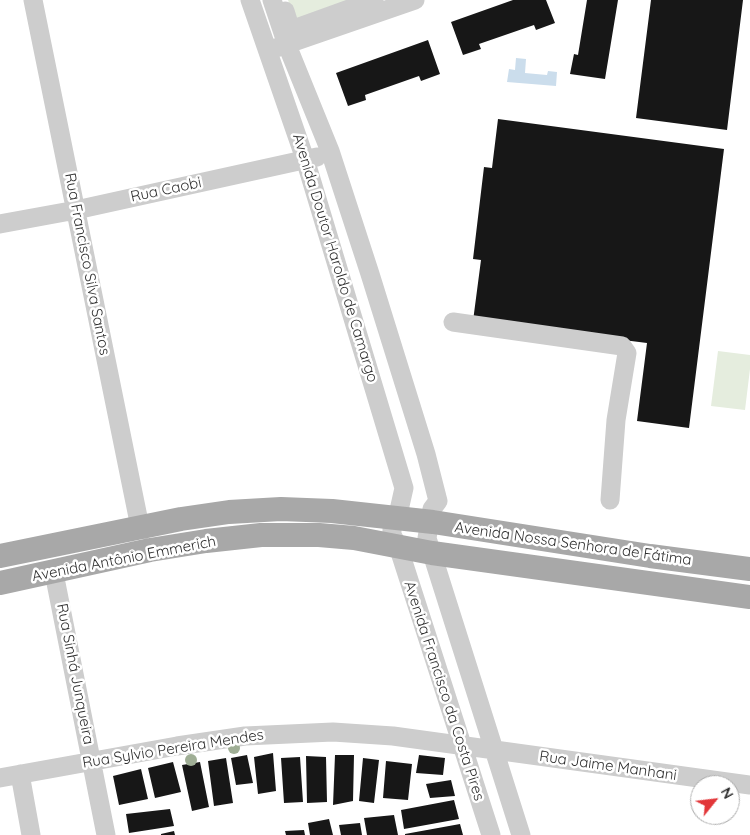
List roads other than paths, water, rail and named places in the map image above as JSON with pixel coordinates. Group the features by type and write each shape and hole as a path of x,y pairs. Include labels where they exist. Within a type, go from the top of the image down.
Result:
{"main road":[{"name":"Avenida Antônio Emmerich","path":"0,556 219,513 281,509 332,511 397,519"},
{"name":"Avenida Nossa Senhora de Fátima","path":"397,519 750,569"},
{"name":"Avenida Antônio Emmerich","path":"0,583 150,550 261,535 319,535 354,538 398,546"},
{"name":"Avenida Nossa Senhora de Fátima","path":"398,546 432,553 750,597"}],"street":[{"name":"Rua Francisco Silva Santos","path":"33,0 140,527"},
{"name":"Avenida Doutor Haroldo de Camargo","path":"250,0 305,160 404,488 397,519 392,528 392,535 398,546"},
{"name":"Avenida Doutor Haroldo de Camargo","path":"272,0 286,46 330,151 426,454 438,501 432,509 429,523"},
{"path":"281,0 291,30 374,0"},
{"path":"268,52 392,4 415,0"},
{"name":"Rua Caobi","path":"0,224 76,210 305,160 318,157 330,151"},
{"path":"453,322 622,346 625,349 627,353 616,420 610,500"},
{"name":"Avenida Francisco da Costa Pires","path":"429,523 427,538 520,835"},
{"name":"Avenida Francisco da Costa Pires","path":"398,546 491,835"},
{"name":"Rua Sinhá Junqueira","path":"54,572 106,835"},
{"name":"Rua Sylvio Pereira Mendes","path":"0,778 177,746 245,736 280,734 333,732 394,736 495,751"},
{"name":"Rua Jaime Manhani","path":"495,751 750,785"},
{"path":"20,774 31,835"}],"water":[{"path":"516,58 526,59 525,73 547,75 548,71 557,72 556,86 507,82 509,69 515,70"}]}
